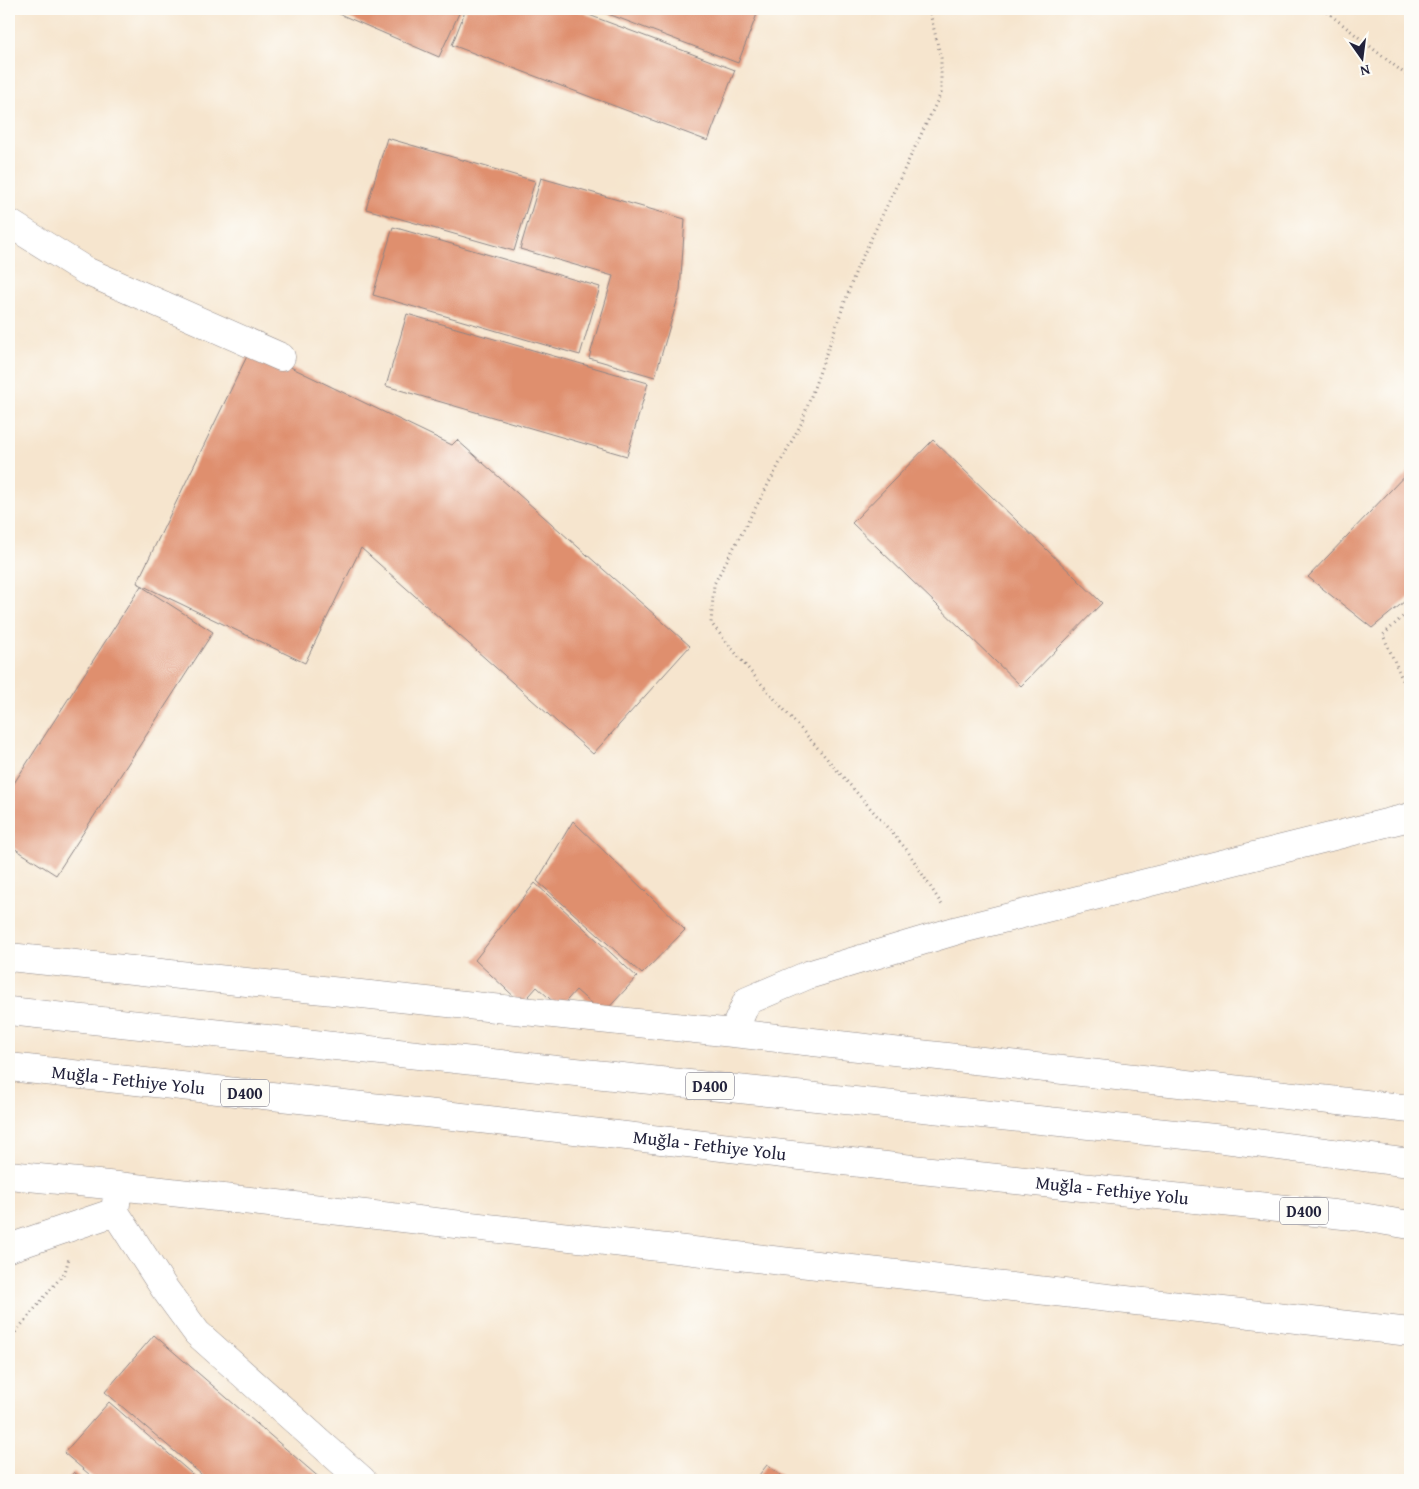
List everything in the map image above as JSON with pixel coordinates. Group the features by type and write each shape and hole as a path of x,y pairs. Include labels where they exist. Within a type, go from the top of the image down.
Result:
{"main road":[{"path":"9,223 86,271 281,357"},
{"path":"733,1033 747,1001 808,975 958,930 1410,817"},
{"path":"9,957 733,1033 1410,1109"},
{"name":"D400","path":"9,1011 1224,1139 1410,1163"},
{"name":"Muğla - Fethiye Yolu","path":"9,1068 1352,1216 1410,1225"},
{"path":"9,1175 116,1199 1410,1332"},
{"path":"9,1248 77,1224 116,1199"},
{"path":"116,1199 164,1288 197,1333 362,1480"}],"path":[{"path":"928,9 941,58 941,93 857,268 801,424 714,584 711,623 751,672 908,850 958,930"},
{"path":"1323,9 1410,78"},
{"path":"1410,610 1383,635 1410,697"},
{"path":"9,1340 65,1272 77,1224"}],"building":[{"path":"328,9 461,9 439,57"},
{"path":"466,9 573,9 735,70 708,141 452,45"},
{"path":"595,9 759,9 738,63"},
{"path":"387,138 535,181 514,251 366,209"},
{"path":"541,178 685,219 680,291 655,377 589,358 613,276 520,249"},
{"path":"393,227 600,287 580,355 373,295"},
{"path":"407,314 648,383 627,456 386,386"},
{"path":"251,348 452,445 457,440 690,646 593,754 361,548 305,663 137,583"},
{"path":"933,440 1102,603 1021,686 852,523"},
{"path":"1410,470 1410,597 1372,628 1308,577"},
{"path":"141,586 213,632 56,875 9,845 9,791"},
{"path":"573,821 685,930 642,974 537,881"},
{"path":"535,883 637,977 603,1014 576,990 560,1008 537,987 522,1004 475,960"},
{"path":"154,1335 322,1480 208,1480 105,1392"},
{"path":"109,1402 199,1480 96,1480 64,1453"},
{"path":"767,1465 787,1480 755,1480"},
{"path":"74,1472 83,1480 67,1480"}]}
